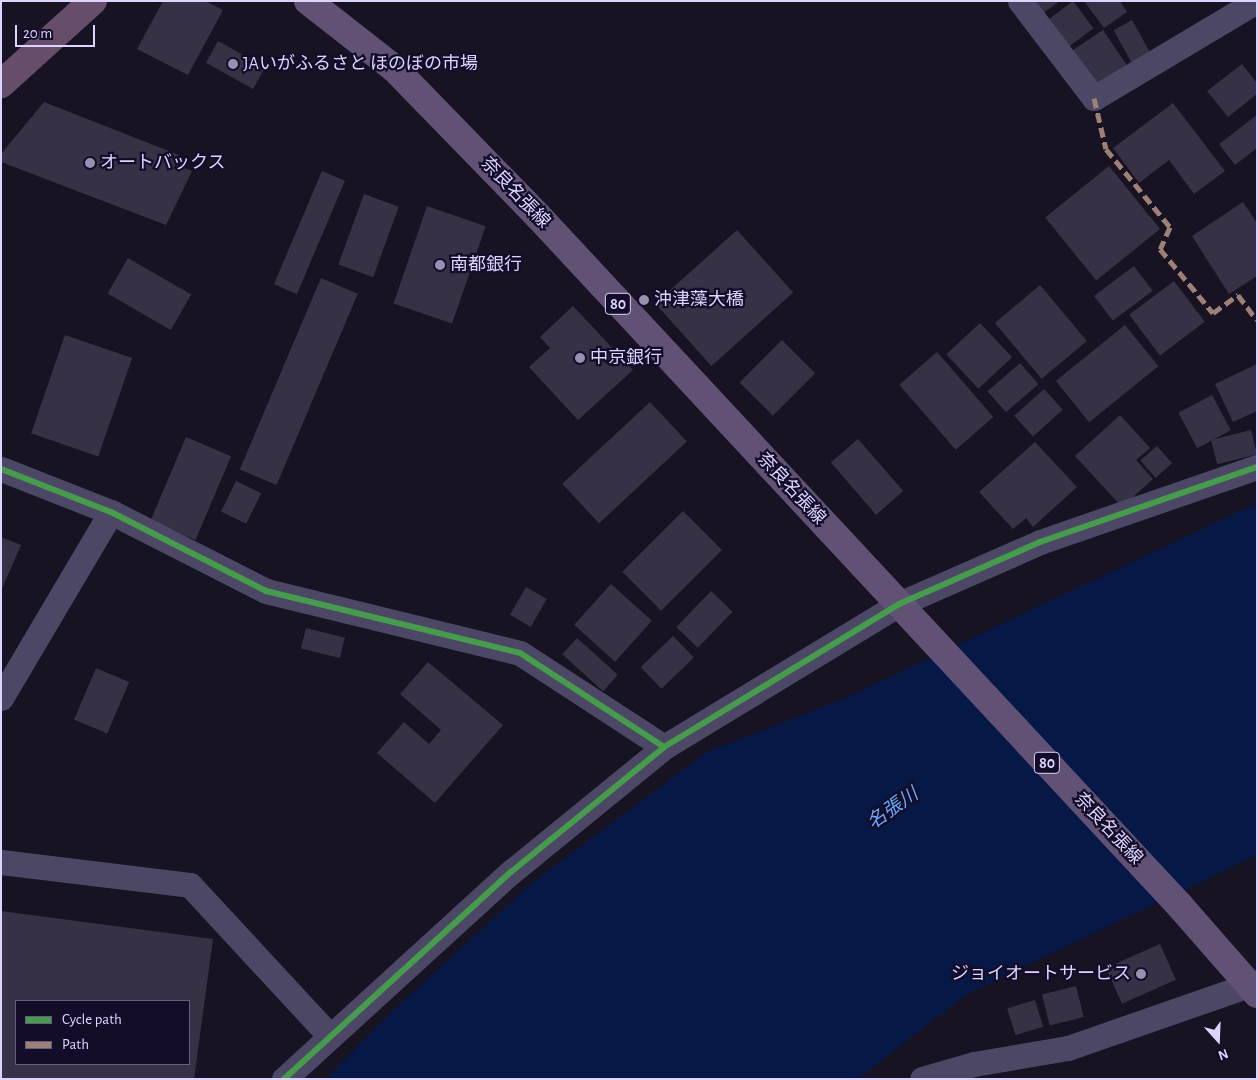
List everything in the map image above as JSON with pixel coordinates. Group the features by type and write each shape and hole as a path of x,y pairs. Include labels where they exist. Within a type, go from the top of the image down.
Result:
{"highway":[{"path":"1,84 93,1"}],"main road":[{"name":"奈良名張線","path":"308,1 395,69 548,227 1180,906 1254,988"}],"street":[{"path":"1020,1 1094,98 1257,1"},
{"path":"284,1079 511,872 664,747 907,612 1040,542 1257,467"},
{"path":"1,469 111,512 266,591 520,653 664,747"},
{"path":"1,698 111,512"},
{"path":"1,862 190,885 330,1036"},
{"path":"922,1079 974,1064 1068,1048 1254,988"}],"water":[{"name":"名張川","path":"1257,503 1257,855 967,994 858,1079 326,1079 395,1009 532,883 707,752 843,699"}],"building":[{"path":"163,1 205,1 223,10 188,75 137,49"},
{"path":"1034,1 1060,1 1043,13"},
{"path":"1073,1 1093,28 1069,47 1048,20"},
{"path":"1084,1 1120,1 1127,12 1104,28"},
{"path":"1132,20 1153,58 1134,68 1114,30"},
{"path":"1103,30 1131,71 1098,94 1070,52"},
{"path":"218,41 265,67 253,89 206,63"},
{"path":"1242,64 1257,83 1257,94 1228,117 1207,91"},
{"name":"オートバックス","path":"44,102 179,155 175,164 192,171 166,225 1,162 1,154"},
{"path":"1173,103 1225,171 1194,194 1169,160 1139,183 1113,148"},
{"path":"1257,115 1257,148 1235,165 1219,144"},
{"path":"1109,166 1160,229 1096,281 1045,218"},
{"path":"322,171 345,181 297,294 274,284"},
{"path":"364,194 399,207 373,277 338,264"},
{"path":"1243,202 1257,223 1257,276 1229,294 1192,236"},
{"name":"南都銀行","path":"427,206 486,226 452,324 393,303"},
{"path":"737,230 793,292 711,366 655,304"},
{"path":"128,258 191,294 171,330 108,294"},
{"path":"1134,266 1153,291 1113,321 1094,296"},
{"path":"321,278 358,294 277,485 240,469"},
{"path":"1174,281 1205,322 1160,355 1129,315"},
{"path":"1040,285 1087,341 1042,379 995,323"},
{"name":"中京銀行","path":"573,306 633,370 578,420 529,367 550,348 540,337"},
{"path":"980,323 1012,357 978,389 946,354"},
{"path":"1125,325 1158,366 1089,422 1056,381"},
{"path":"65,335 132,358 98,456 31,433"},
{"path":"782,340 815,373 773,416 740,382"},
{"path":"937,352 993,417 956,450 899,385"},
{"path":"1020,363 1038,384 1006,412 988,391"},
{"path":"1257,364 1257,411 1233,422 1215,384"},
{"path":"1044,389 1063,410 1033,437 1014,416"},
{"path":"1212,395 1231,430 1197,448 1178,413"},
{"path":"650,402 687,441 599,523 562,484"},
{"path":"1120,415 1150,448 1136,460 1153,479 1122,507 1075,456"},
{"path":"1251,430 1257,454 1217,464 1211,440"},
{"path":"186,437 231,456 196,540 150,521"},
{"path":"858,439 903,491 876,515 831,463"},
{"path":"1035,442 1077,487 1033,527 1026,518 1013,529 979,492"},
{"path":"1157,446 1172,463 1155,478 1140,460"},
{"path":"236,481 261,493 246,524 221,512"},
{"path":"683,511 722,550 661,611 622,572"},
{"path":"1,537 21,545 1,591"},
{"path":"611,584 652,621 615,662 574,625"},
{"path":"526,587 547,599 531,627 510,615"},
{"path":"711,591 733,612 698,648 676,627"},
{"path":"306,628 345,638 340,658 301,648"},
{"path":"673,636 694,658 661,689 641,667"},
{"path":"577,638 618,675 603,691 562,654"},
{"path":"428,662 503,725 435,803 377,753 404,722 429,744 441,730 400,694"},
{"path":"96,668 129,682 107,734 74,720"},
{"path":"1,911 213,939 194,1079 1,1079"},
{"name":"ジョイオートサービス","path":"1160,944 1176,980 1122,1004 1106,968"},
{"path":"1076,986 1084,1017 1050,1026 1042,994"},
{"path":"1035,1000 1043,1027 1015,1035 1007,1008"}],"marked path":[{"path":"1094,98 1106,149 1170,227 1160,249 1213,313 1238,295 1257,320"}],"cycle path":[{"path":"284,1079 511,872 664,747 899,604 1040,542 1257,467"},
{"path":"1,469 111,512 266,591 520,653 664,747"}],"place":[{"name":"JAいがふるさと ほのぼの市場","path":"233,64"},
{"name":"オートバックス","path":"90,163"},
{"name":"南都銀行","path":"440,265"},
{"name":"沖津藻大橋","path":"644,300"},
{"name":"中京銀行","path":"580,358"},
{"name":"ジョイオートサービス","path":"1141,974"}]}
